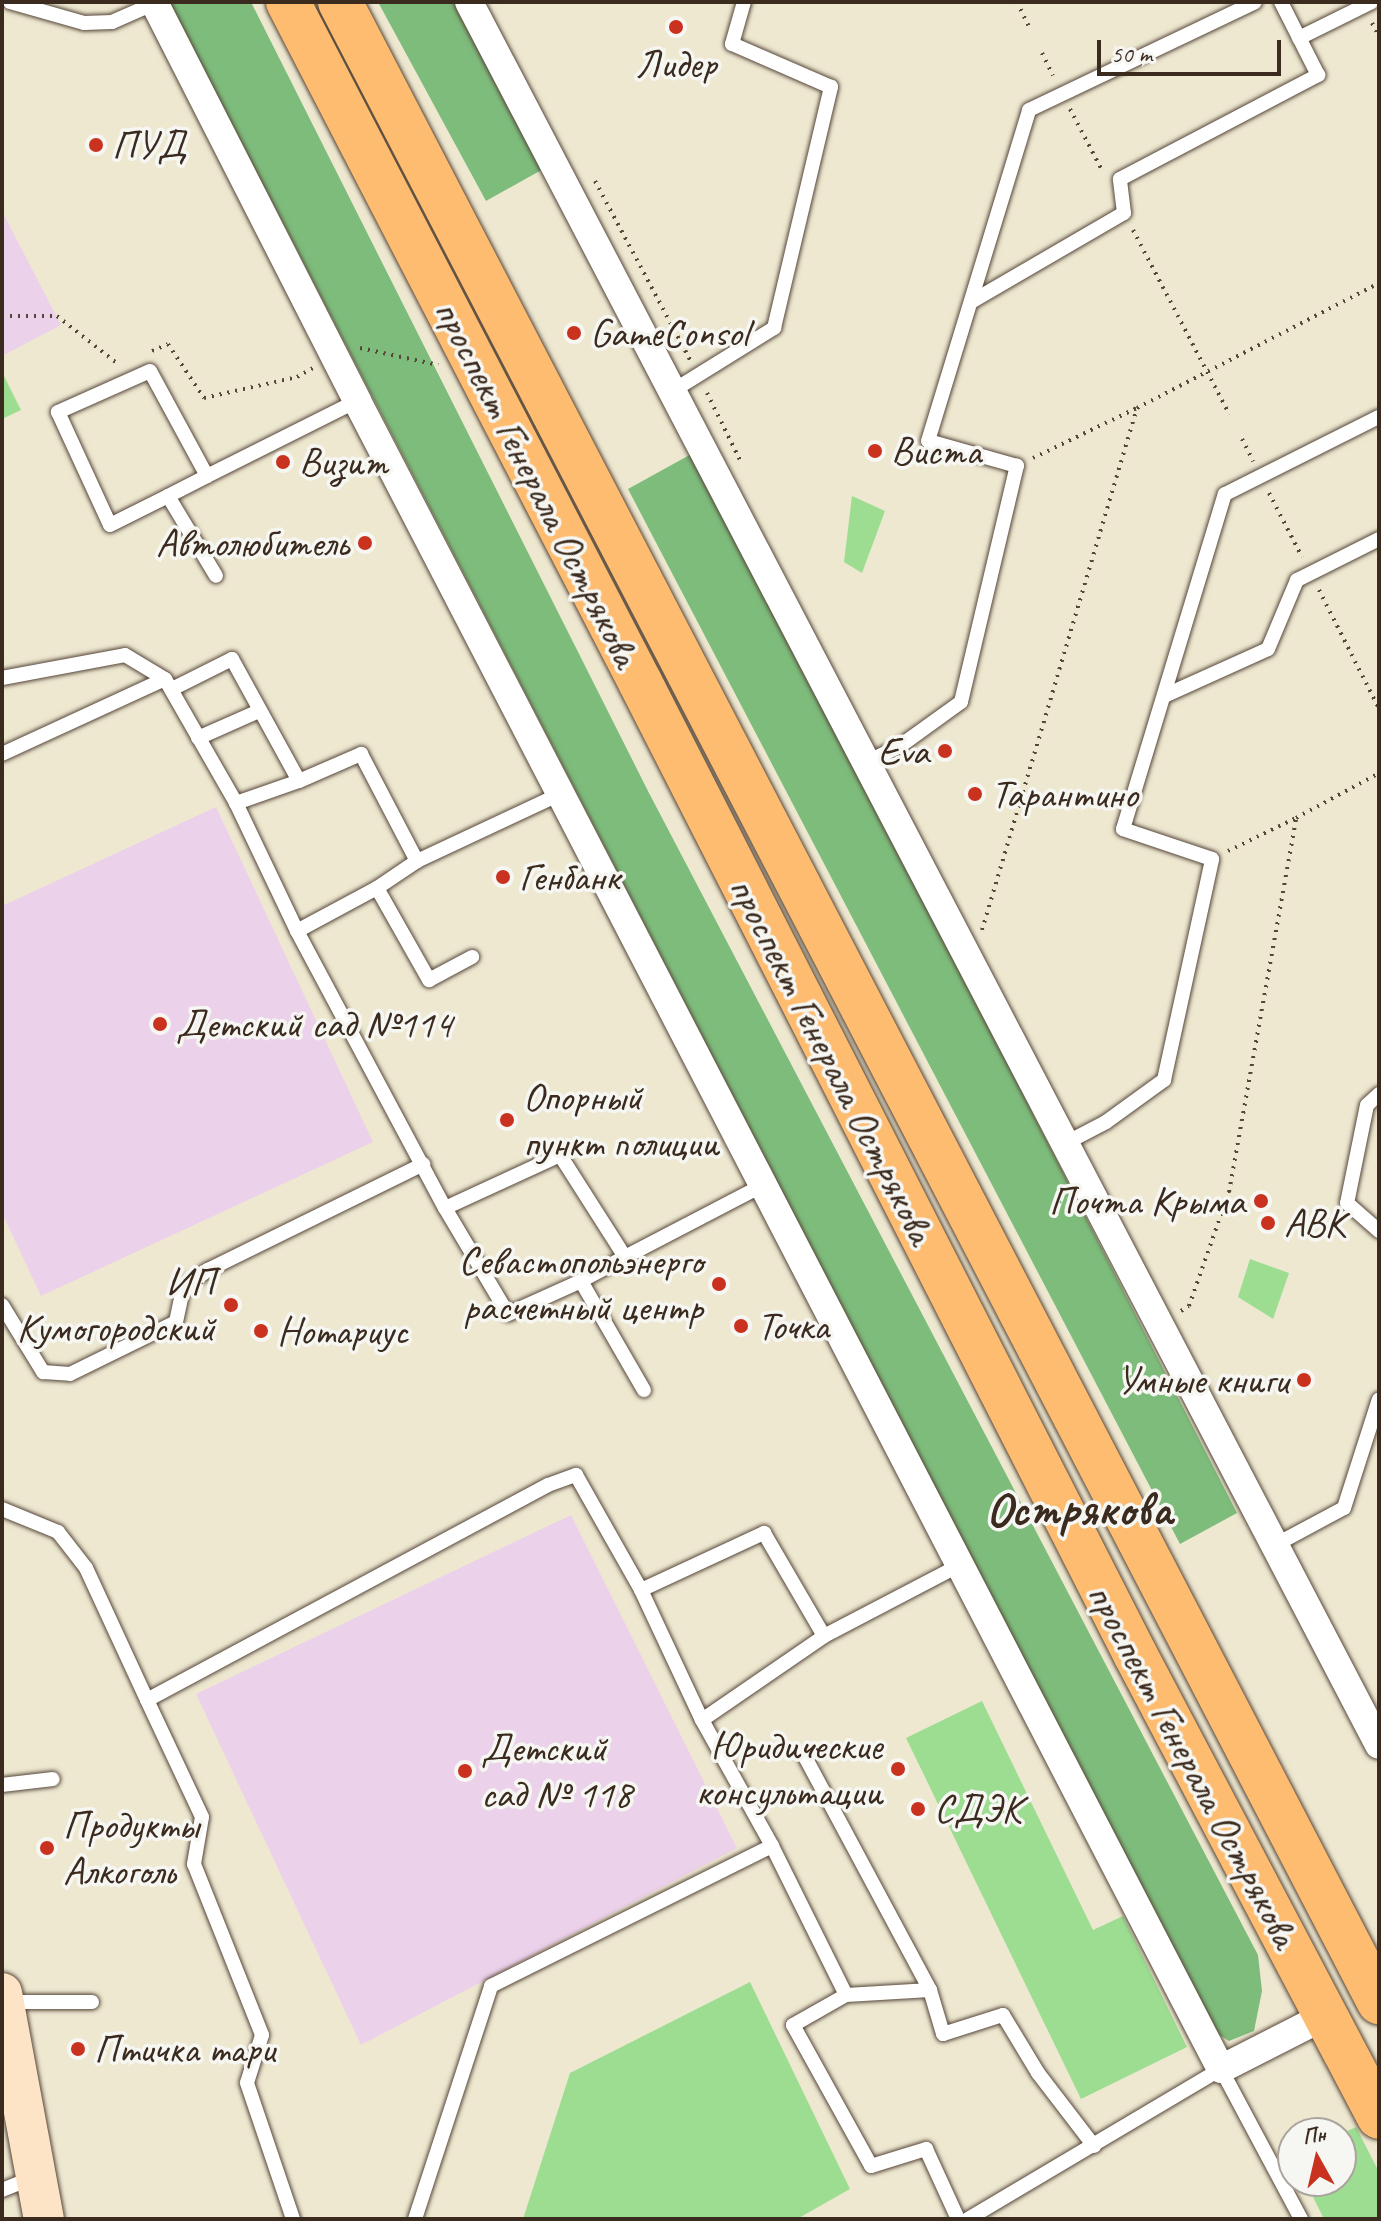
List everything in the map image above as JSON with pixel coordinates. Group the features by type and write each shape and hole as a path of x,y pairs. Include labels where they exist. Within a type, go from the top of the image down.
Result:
{"main road":[{"name":"проспект Генерала Острякова","path":"288,2 1323,2017 1379,2117"},
{"name":"проспект Генерала Острякова","path":"340,2 1379,2002"},
{"path":"3,1999 19,2183 44,2219"}],"street":[{"path":"469,2 1379,1745"},
{"path":"154,3 334,357 1221,2069 1323,2017"}],"lane":[{"path":"10,2 84,23 112,22 154,3"},
{"path":"674,390 774,328 831,87 732,44 744,2"},
{"path":"865,763 900,746 961,702 1017,466 928,441 1029,110 1255,2"},
{"path":"971,302 1124,213 1120,179 1318,75 1281,2"},
{"path":"1299,38 1372,2"},
{"path":"207,476 150,371 58,412 110,525 357,401"},
{"path":"1064,1144 1106,1122 1164,1080 1212,859 1123,829 1225,494 1379,417"},
{"path":"168,496 216,576"},
{"path":"1164,696 1268,649 1297,580 1379,539"},
{"path":"2,678 125,655 169,684 236,803 297,931 445,1208 508,1314 581,1281 765,1184"},
{"path":"2,754 232,659 299,781"},
{"path":"198,738 259,711"},
{"path":"236,803 299,781 361,754 417,861"},
{"path":"297,931 377,888 417,861 560,794"},
{"path":"377,888 429,980 472,957"},
{"path":"1379,1094 1367,1105 1347,1203 1379,1231"},
{"path":"445,1208 560,1155 625,1257"},
{"path":"2,1305 43,1372 70,1374 176,1322 183,1288 208,1270 423,1164"},
{"path":"581,1281 644,1390"},
{"path":"1275,1545 1344,1508 1379,1399"},
{"path":"147,1700 548,1485 576,1475 641,1590 702,1720 772,1846 846,1995"},
{"path":"2,1509 58,1532 86,1568 202,1817 194,1864 262,2035 247,2083 293,2219"},
{"path":"641,1590 764,1533 824,1636"},
{"path":"702,1720 824,1636 960,1565"},
{"path":"804,1755 930,1990 943,2034 1003,2015 1038,2073 1094,2146"},
{"path":"2,1785 53,1779"},
{"path":"415,2219 491,1986 772,1846"},
{"path":"930,1990 846,1995 793,2025 871,2166 926,2149 958,2219"},
{"path":"3,1999 92,2002"},
{"path":"968,2219 1221,2069 1301,2219"}],"path":[{"path":"1017,2 1029,27"},
{"path":"1017,466 1379,283"},
{"path":"1171,301 1229,414"},
{"path":"2,316 57,316 116,365 129,360"},
{"path":"142,355 168,344 204,398 297,377 355,347 448,367"},
{"path":"980,936 1137,408"},
{"path":"1242,439 1379,709"},
{"path":"1212,859 1379,773"},
{"path":"1158,1323 1189,1306 1229,1192 1296,818"}],"shaded area":[{"path":"2,211 61,325 2,356"},
{"name":"Детский сад №114","path":"216,807 373,1142 41,1296 2,1213 2,906"},
{"name":"Детский сад № 118","path":"571,1515 737,1848 361,2045 196,1694"}],"green space":[{"path":"169,2 251,2 649,793 1258,1955 1262,1991 1254,2031 1229,2041 1216,2033"},
{"path":"378,2 455,2 545,168 486,201"},
{"path":"2,375 21,410 2,419"},
{"path":"695,452 1237,1513 1180,1544 628,489"},
{"path":"852,496 885,511 862,573 844,562"},
{"path":"1250,1259 1289,1273 1273,1319 1238,1297"},
{"path":"982,1701 1093,1930 1123,1916 1187,2047 1081,2099 906,1738"},
{"path":"750,1982 850,2189 797,2219 523,2219 570,2073"},
{"path":"1357,2129 1379,2172 1379,2219 1324,2219 1313,2197 1357,2197"}],"place":[{"name":"Лидер","path":"676,27"},
{"name":"ПУД","path":"96,145"},
{"name":"GameConsol","path":"574,333"},
{"name":"Виста","path":"875,451"},
{"name":"Визит","path":"283,462"},
{"name":"Автолюбитель","path":"365,543"},
{"name":"Eva","path":"945,751"},
{"name":"Тарантино","path":"975,794"},
{"name":"Генбанк","path":"503,877"},
{"name":"Детский сад №114","path":"160,1024"},
{"name":"Опорный пункт полиции","path":"507,1120"},
{"name":"Почта Крыма","path":"1261,1201"},
{"name":"АВК","path":"1268,1223"},
{"name":"Севастопольэнерго расчетный центр","path":"719,1284"},
{"name":"ИП Кумогородский","path":"231,1305"},
{"name":"Точка","path":"741,1326"},
{"name":"Нотариус","path":"261,1331"},
{"name":"Умные книги","path":"1304,1380"},
{"name":"Юридические консультации","path":"898,1769"},
{"name":"Детский сад № 118","path":"465,1771"},
{"name":"СДЭК","path":"918,1809"},
{"name":"Продукты Алкоголь","path":"47,1848"},
{"name":"Птичка тари","path":"78,2049"}],"district":[{"name":"Острякова","path":"1079,1510"}]}
